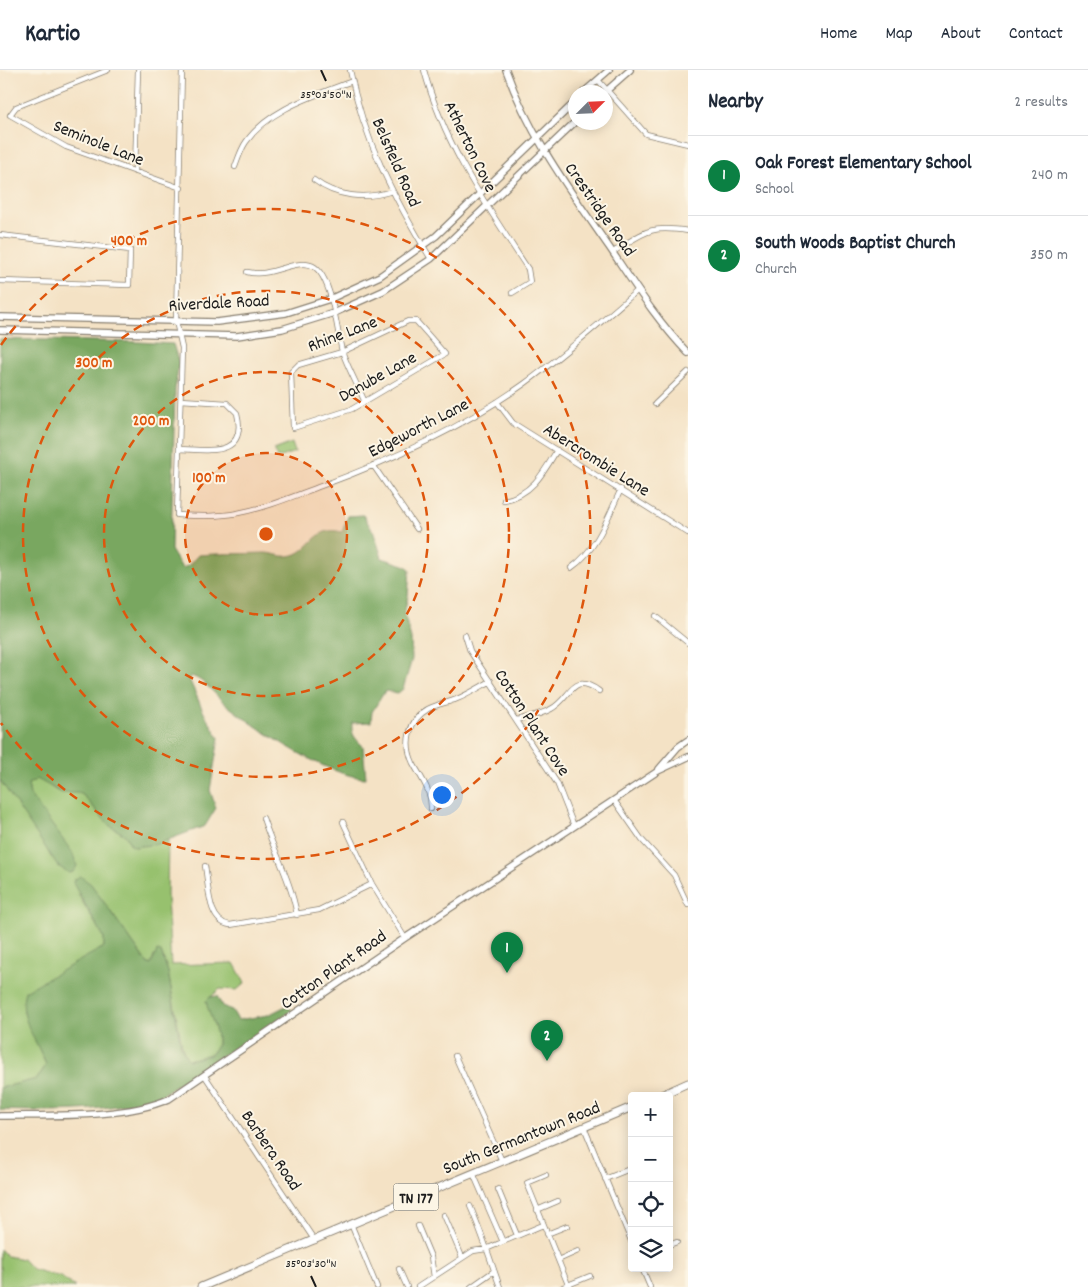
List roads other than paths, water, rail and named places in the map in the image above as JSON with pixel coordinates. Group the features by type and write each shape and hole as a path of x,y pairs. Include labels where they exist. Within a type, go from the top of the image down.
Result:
{"main road":[{"path":"667,1092 688,1083"},
{"name":"South Germantown Road","path":"201,1287 628,1109"}],"street":[{"name":"Seminole Lane","path":"108,70 16,107 10,115 66,147 181,188"},
{"path":"135,172 138,70"},
{"path":"181,400 226,403 237,413 238,431 235,441 226,448 215,450 179,449 182,348 176,321 181,188 182,70"},
{"name":"Belsfield Road","path":"350,70 368,136 392,191 431,259"},
{"name":"Atherton Cove","path":"424,70 448,138 478,193 530,274 527,285 512,293"},
{"name":"Crestridge Road","path":"506,70 535,138 663,327 688,353"},
{"path":"592,85 609,70"},
{"path":"613,86 630,70"},
{"path":"598,80 601,85"},
{"path":"235,167 246,142 269,120 294,105 352,81"},
{"path":"613,99 646,134 688,144"},
{"name":"Riverdale Road","path":"0,317 225,321 265,317 300,309 330,299 380,276 423,246 568,108"},
{"name":"Riverdale Road","path":"0,330 222,337 260,334 302,324 334,313 384,291 431,259 568,128"},
{"path":"314,180 326,188 363,197 373,197 392,191"},
{"path":"613,252 650,230 665,228 688,231"},
{"path":"0,235 130,250 129,285 0,281"},
{"path":"246,272 261,274 309,264 314,266 322,275 334,313 342,352 364,400"},
{"name":"Edgeworth Lane","path":"179,449 177,515 214,516 247,512 374,466 428,441 497,402 567,351 638,290"},
{"name":"Rhine Lane","path":"293,428 291,372 298,364 342,352 408,321 416,321 445,354"},
{"name":"Danube Lane","path":"293,428 352,409 364,400 445,354"},
{"path":"655,404 688,372"},
{"name":"Abercrombie Lane","path":"497,402 510,421 621,489 688,533"},
{"path":"504,500 520,495 537,482 557,450"},
{"path":"374,466 417,529"},
{"path":"571,568 582,560 600,534 621,489"},
{"path":"655,616 688,643"},
{"name":"Cotton Plant Cove","path":"465,635 470,651 557,783 574,826"},
{"path":"430,809 429,793 408,750 407,742 413,725 422,713 429,708 455,700 491,681"},
{"path":"516,720 550,710 580,683 588,683 599,690"},
{"name":"Cotton Plant Road","path":"658,770 678,747 688,740"},
{"name":"Cotton Plant Road","path":"0,1116 98,1113 143,1107 168,1099 205,1076 405,938 658,770 688,757"},
{"path":"614,800 642,840 670,869 688,905"},
{"path":"263,818 273,847 290,885 297,915"},
{"path":"343,822 372,884 405,938"},
{"path":"205,866 214,914 222,924 235,926 297,915 328,906 372,884"},
{"path":"455,1056 502,1161"},
{"name":"Barbera Road","path":"205,1076 314,1241"},
{"path":"584,1128 628,1233"},
{"path":"605,1179 628,1170"},
{"path":"473,1173 503,1242"},
{"path":"546,1175 527,1183 558,1260 566,1286 590,1276"},
{"path":"498,1189 517,1236"},
{"path":"537,1210 558,1201"},
{"path":"470,1206 486,1242 486,1249 500,1287"},
{"path":"444,1215 462,1257"},
{"path":"351,1224 377,1287"},
{"path":"418,1287 475,1250 486,1249 544,1225"},
{"path":"418,1226 431,1257 434,1277"},
{"path":"547,1234 567,1226"},
{"path":"673,1244 677,1242"},
{"path":"558,1260 578,1251"},
{"path":"399,1268 406,1287"},
{"path":"471,1287 494,1270"},
{"path":"644,1272 650,1287"},
{"path":"427,1282 431,1287"}],"place":[{"name":"Oak Forest Elementary School","path":"507,973"},
{"name":"South Woods Baptist Church","path":"547,1061"}]}
